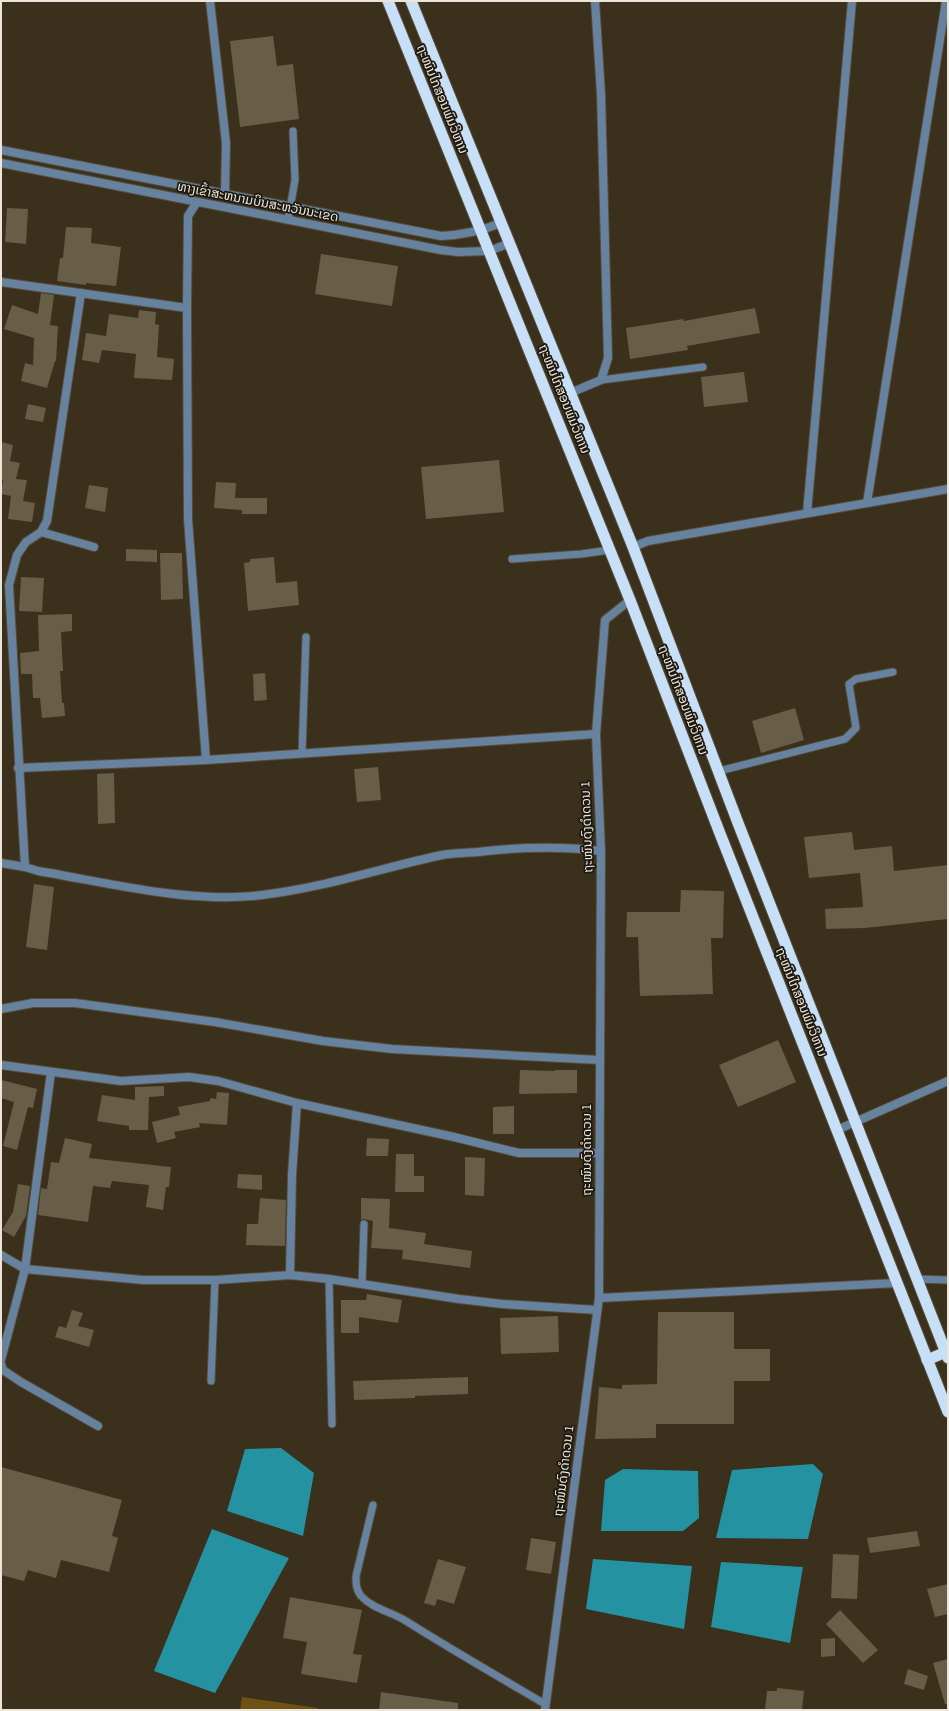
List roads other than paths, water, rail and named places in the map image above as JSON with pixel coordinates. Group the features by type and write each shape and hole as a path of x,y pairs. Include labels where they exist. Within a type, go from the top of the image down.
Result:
{"highway":[{"name":"ຖະໜົນໄກສອນພົມວິຫານ","path":"388,1 630,600 719,831 948,1412"},
{"name":"ຖະໜົນໄກສອນພົມວິຫານ","path":"411,1 633,547 947,1355"},
{"path":"927,1360 947,1355"}],"street":[{"path":"210,1 226,143 225,195"},
{"path":"570,393 601,380 608,358 601,94 595,1"},
{"path":"807,513 852,1"},
{"path":"867,503 946,1"},
{"name":"ທາງເຂົ້າສະຫນາມບິນສະຫວັນນະເຂດ","path":"1,150 290,208 441,236 481,231 501,223"},
{"name":"ທາງເຂົ້າສະຫນາມບິນສະຫວັນນະເຂດ","path":"1,163 441,250 458,252 489,251 510,243"},
{"path":"197,202 188,216 188,520 206,760"},
{"path":"1,282 187,308"},
{"path":"25,867 18,768 9,585 17,555 26,542 41,532 47,521 81,292"},
{"path":"633,547 648,541 948,489"},
{"path":"41,532 94,547"},
{"name":"ຖະໜົນດົງດຳດວນ 1","path":"545,1707 599,1298 601,850 596,734 605,620 630,600"},
{"path":"18,768 206,760 596,734"},
{"path":"1,863 38,871 191,897 226,899 263,895 323,885 443,855 512,848 578,848 601,850"},
{"path":"1,1009 34,1004 75,1003 215,1022 323,1041 392,1049 600,1060"},
{"path":"1,1065 121,1081 189,1077 218,1081 297,1103 454,1137 519,1153 599,1153"},
{"path":"1,1360 25,1269 51,1072"},
{"path":"837,1130 948,1081"},
{"path":"290,1275 292,1176 297,1103"},
{"path":"1,1255 25,1269 143,1280 215,1280 290,1275 330,1279 459,1299 502,1304 597,1310"},
{"path":"599,1298 897,1283"},
{"path":"1,1364 3,1370 21,1382 98,1426"}],"lane":[{"path":"288,220 295,180 293,131"},
{"path":"601,380 703,367"},
{"path":"512,559 581,554 610,550"},
{"path":"302,753 306,637"},
{"path":"719,771 846,739 856,728 849,684 856,679 893,672"},
{"path":"362,1284 364,1224"},
{"path":"330,1279 332,1424"},
{"path":"917,1279 948,1280"},
{"path":"211,1381 215,1280"},
{"path":"373,1505 356,1576 356,1588 360,1595 368,1602 405,1620 427,1636 545,1707"}],"water":[{"path":"281,1448 314,1473 303,1536 227,1511 245,1449"},
{"path":"813,1464 823,1474 808,1539 716,1538 732,1470"},
{"path":"623,1469 698,1471 699,1518 683,1531 601,1531 605,1480"},
{"path":"212,1529 289,1558 215,1693 154,1671"},
{"path":"593,1559 692,1566 684,1629 586,1609"},
{"path":"721,1562 803,1567 790,1643 711,1627"}]}
